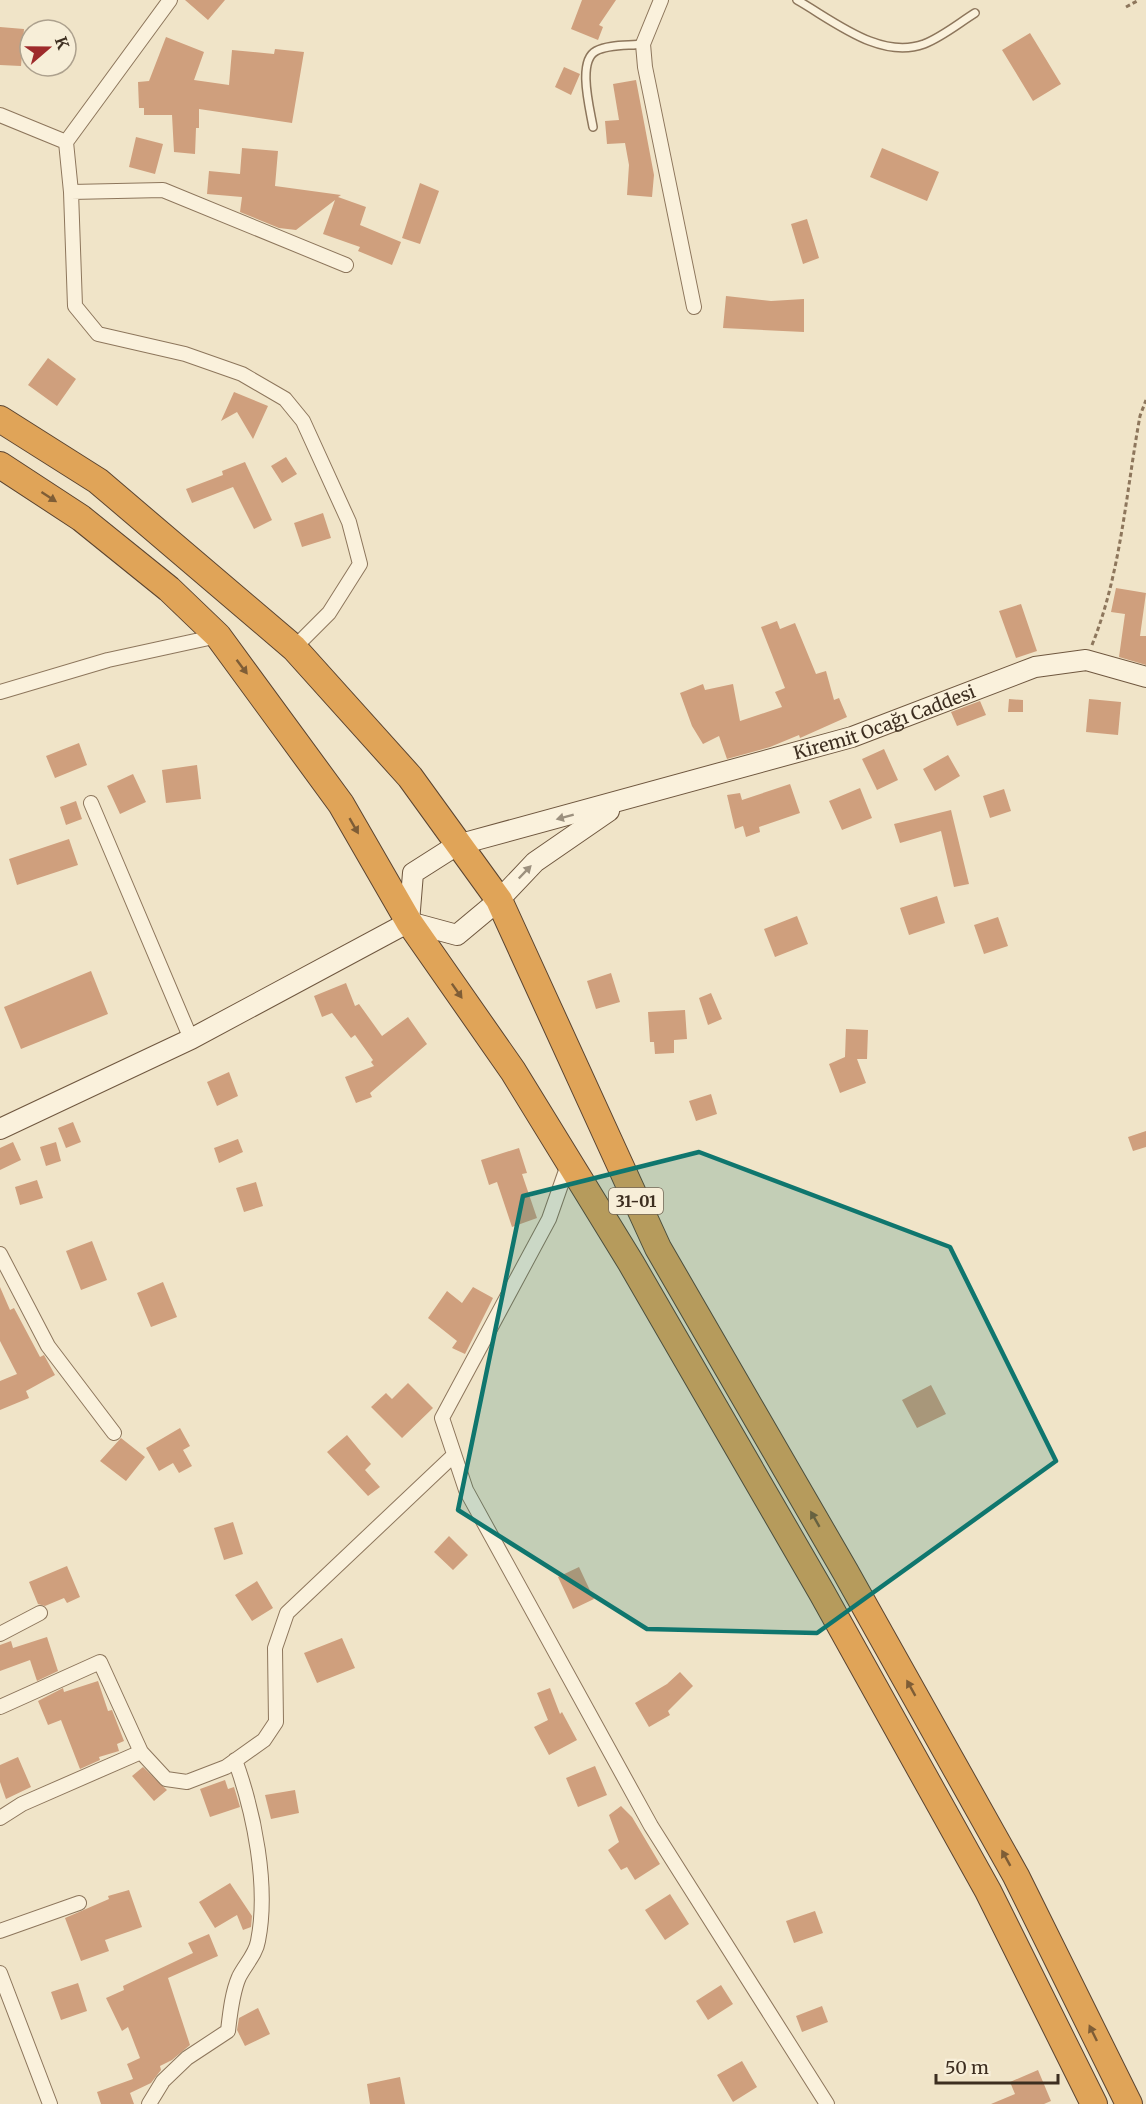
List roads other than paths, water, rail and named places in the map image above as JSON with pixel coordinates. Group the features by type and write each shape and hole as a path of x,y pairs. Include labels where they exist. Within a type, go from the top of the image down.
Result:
{"highway":[{"name":"31-01","path":"0,419 98,481 294,648 410,777 499,900 658,1248 845,1571 1016,1876 1129,2104"},
{"name":"31-01","path":"0,465 81,518 169,589 218,636 340,804 409,922 513,1071 631,1263 822,1593 982,1880 1094,2104"}],"street":[{"path":"170,0 66,142 71,192 75,306 98,334 185,354 242,374 285,399 303,421 349,522 360,564 329,613 294,648"},
{"path":"661,0 643,44 645,67 694,307"},
{"path":"0,115 66,142"},
{"path":"71,192 163,190 346,265"},
{"path":"0,692 108,660 218,636"},
{"name":"Kiremit Ocağı Caddesi","path":"409,922 413,873 457,845 622,802 852,737 1035,667 1086,660 1146,676"},
{"path":"91,802 191,1039"},
{"path":"0,1129 191,1039 409,922 457,935 499,900 536,862 622,802"},
{"path":"569,1162 549,1219 442,1418 465,1490 651,1826 827,2104"},
{"path":"0,1254 48,1346 114,1433"},
{"path":"0,1707 100,1662 141,1752 166,1779 187,1782 236,1760 264,1740 276,1722 275,1648 287,1613 454,1455"},
{"path":"0,1634 40,1613"},
{"path":"0,1818 22,1804 141,1752"},
{"path":"149,2104 163,2081 187,2058 228,2031 238,1979 258,1944 262,1910 259,1870 248,1796 236,1760"},
{"path":"0,1931 80,1903"},
{"path":"0,1973 50,2104"}],"lane":[{"path":"798,0 876,44 897,48 925,43 975,13"},
{"path":"592,127 586,72 588,58 600,49 643,44"}]}
